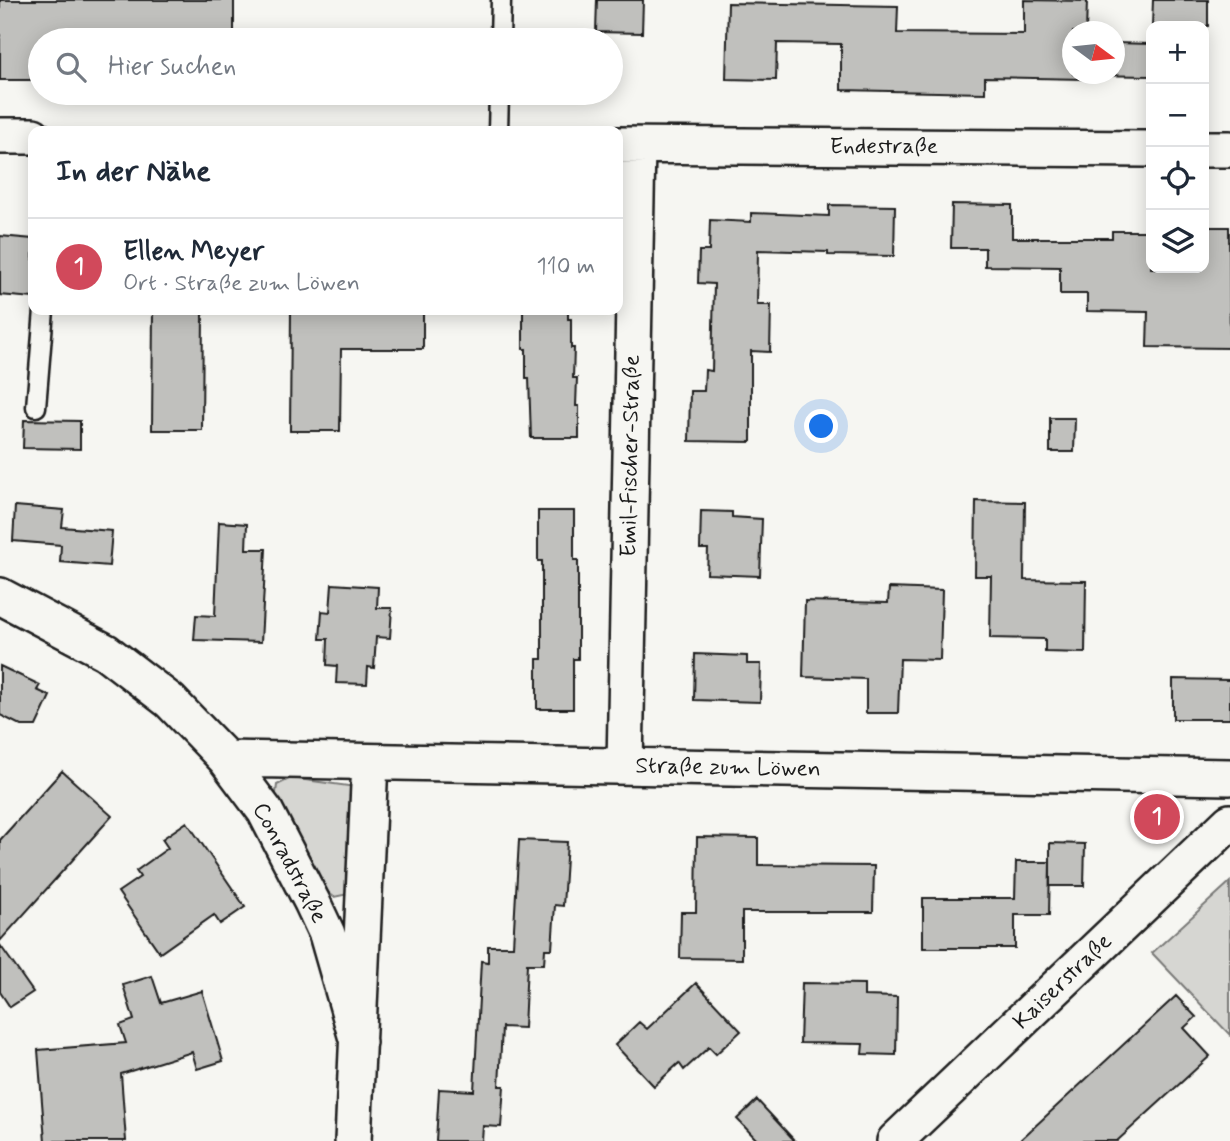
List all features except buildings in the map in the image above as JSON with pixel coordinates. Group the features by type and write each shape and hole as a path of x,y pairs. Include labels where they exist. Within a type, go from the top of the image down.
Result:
{"street":[{"path":"0,136 28,136"},
{"name":"Endestraße","path":"627,146 1146,149"},
{"name":"Emil-Fischer-Straße","path":"625,766 627,146"},
{"path":"1209,149 1230,149"},
{"name":"Conradstraße","path":"0,596 106,652 170,701 226,759 265,811 327,934 358,1042"},
{"name":"Straße zum Löwen","path":"226,759 1230,777"},
{"name":"Conradstraße","path":"353,1141 370,762"},
{"name":"Kaiserstraße","path":"895,1141 1230,822"}],"lane":[{"path":"500,28 501,0"},
{"path":"498,126 499,105"},
{"path":"36,407 44,315"}],"shaded area":[{"path":"291,778 356,787 353,893 334,897 325,890 275,801 277,785"},
{"path":"1230,882 1230,1035 1152,953"}],"place":[{"name":"Ellen Meyer","path":"1157,817"}]}
